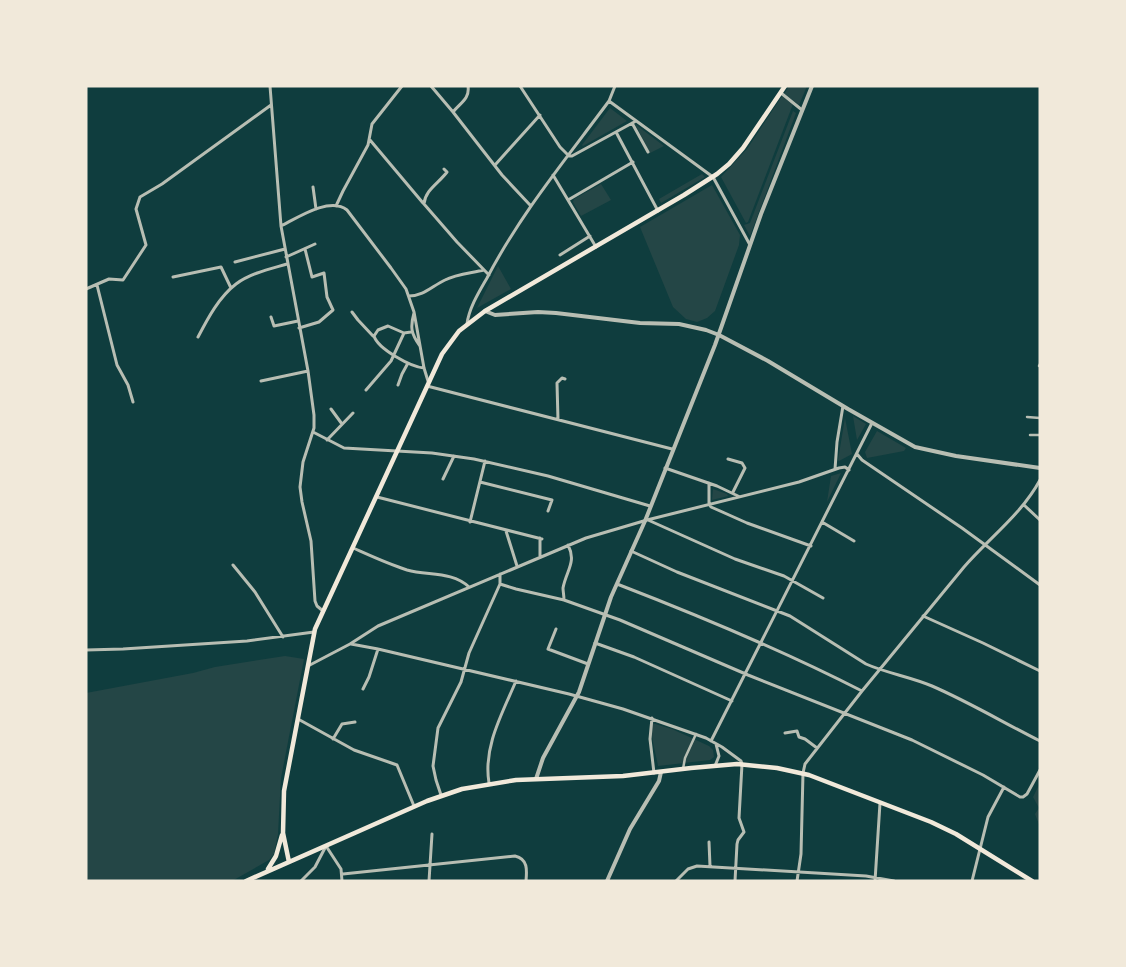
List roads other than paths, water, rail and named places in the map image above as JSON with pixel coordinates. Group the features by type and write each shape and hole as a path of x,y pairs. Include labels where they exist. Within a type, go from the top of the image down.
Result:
{"main road":[{"path":"289,862 283,833 284,789 314,632 446,348 456,334 485,312 713,177 729,164 743,148 785,86"},
{"path":"246,881 441,795 489,783 536,779 623,776 742,764 803,773 938,825 1032,881"},
{"path":"265,871 272,865 283,833"}],"street":[{"path":"270,86 281,226 308,371 314,415 313,432 303,462 301,492 312,546 314,601 323,611"},
{"path":"336,206 342,191 367,148 372,124 402,86"},
{"path":"431,86 530,205"},
{"path":"453,112 467,97 468,86"},
{"path":"520,86 568,155"},
{"path":"467,325 469,315 504,245 530,205 609,100 616,86"},
{"path":"536,779 543,758 578,696 605,614 646,520 672,449 719,335 750,245 812,86"},
{"path":"781,93 802,110"},
{"path":"609,100 713,177 750,245"},
{"path":"86,289 109,279 123,280 146,247 136,209 142,195 162,184 271,105"},
{"path":"495,165 540,115"},
{"path":"568,155 572,156 637,120"},
{"path":"632,123 648,152"},
{"path":"616,132 658,211"},
{"path":"370,140 424,204 489,274"},
{"path":"568,200 633,162"},
{"path":"424,204 424,198 447,172 444,169"},
{"path":"553,175 596,247"},
{"path":"313,187 316,209"},
{"path":"281,226 316,209 336,206 344,208 401,280 409,296 414,312 428,384 672,449"},
{"path":"560,255 590,236"},
{"path":"286,257 315,244"},
{"path":"235,262 285,249"},
{"path":"299,328 318,322 332,310 327,297 324,273 312,276 305,249"},
{"path":"198,337 213,309 231,288 250,276 287,264"},
{"path":"173,277 221,267 231,288"},
{"path":"409,296 425,293 445,280 484,270"},
{"path":"96,285 117,364 128,385 132,402"},
{"path":"352,312 374,336 380,346 408,363 424,368"},
{"path":"414,312 411,332 420,347"},
{"path":"485,312 498,315 538,312 624,321 679,324 697,328 719,335 782,369 915,448 1040,468"},
{"path":"271,317 274,326 298,321"},
{"path":"374,336 380,329 388,326 404,333 411,332"},
{"path":"366,390 394,355 404,333"},
{"path":"398,385 408,363"},
{"path":"261,381 308,371"},
{"path":"558,420 557,383 562,378 565,378"},
{"path":"835,469 843,406"},
{"path":"330,409 342,424"},
{"path":"327,440 353,413"},
{"path":"1027,417 1040,418"},
{"path":"712,741 872,423"},
{"path":"313,432 346,449 398,451 485,461 548,476 650,506"},
{"path":"1030,435 1040,435"},
{"path":"857,454 862,460 1040,585"},
{"path":"443,479 454,456"},
{"path":"728,459 742,463 745,466 745,470 732,492"},
{"path":"470,522 485,461"},
{"path":"308,666 350,644 378,626 568,545 646,520 799,482 835,469 845,467 849,470"},
{"path":"665,468 709,483 739,496"},
{"path":"797,881 801,854 803,773 805,764 923,616 984,544 1024,505 1040,480"},
{"path":"480,482 552,500 548,511"},
{"path":"709,483 709,504 714,509 810,546"},
{"path":"377,498 541,538 540,556"},
{"path":"1024,505 1040,520"},
{"path":"646,520 726,556 793,580 822,598"},
{"path":"822,522 854,541"},
{"path":"506,531 517,566"},
{"path":"564,600 563,588 572,554 568,545"},
{"path":"353,548 404,569 426,574 444,574 464,583 469,588"},
{"path":"631,551 678,572 790,616 866,664 942,690 1040,741"},
{"path":"233,565 255,592 283,637"},
{"path":"441,795 433,766 437,733 458,687 473,643 500,584 500,574"},
{"path":"500,584 564,600 605,614 746,674 912,740 1020,796 1024,797 1040,770"},
{"path":"617,584 707,619 762,643 862,691"},
{"path":"923,616 1040,671"},
{"path":"556,629 548,648 588,664"},
{"path":"86,650 247,642 314,632"},
{"path":"595,643 732,701"},
{"path":"350,644 378,648 578,696 652,718 716,743 741,761 742,764 739,818 744,832 737,841 735,881"},
{"path":"363,689 369,677 378,648"},
{"path":"489,783 488,761 492,742 516,681"},
{"path":"652,718 650,739 654,772"},
{"path":"298,719 366,755 398,766 414,806"},
{"path":"333,739 342,724 355,722"},
{"path":"785,733 797,731 799,737 817,748"},
{"path":"683,769 685,758 696,734"},
{"path":"714,766 719,756 716,743"},
{"path":"607,881 630,829 659,780 661,772"},
{"path":"972,881 988,817 1004,787"},
{"path":"875,879 880,803"},
{"path":"429,881 432,834"},
{"path":"709,842 710,866"},
{"path":"301,881 315,867 326,846 338,862 343,874 342,881"},
{"path":"343,874 517,856 522,858 525,863 526,881"},
{"path":"676,881 693,867 710,866 894,881"}]}
